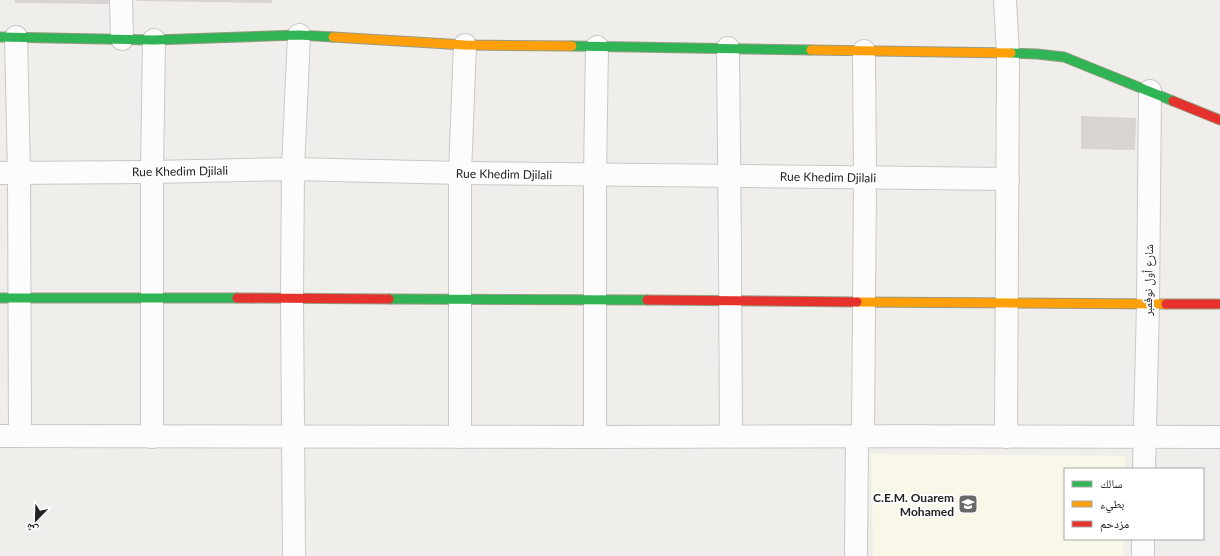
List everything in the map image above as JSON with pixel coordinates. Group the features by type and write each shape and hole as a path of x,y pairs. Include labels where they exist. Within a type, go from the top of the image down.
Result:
{"street":[{"path":"121,0 122,39"},
{"path":"1005,0 1008,54 1006,437"},
{"path":"294,556 292,298 293,169 299,35"},
{"path":"1220,120 1064,57 1038,54 465,45 299,35 154,40 8,37 10,436 293,438 731,436 1220,437"},
{"path":"152,437 151,298 154,40"},
{"path":"460,437 460,174 465,45"},
{"path":"595,437 595,175 598,47"},
{"path":"728,48 731,436"},
{"path":"856,556 865,178 864,51"},
{"name":"شارع أول نوفمبر","path":"1144,468 1148,303 1150,91"},
{"name":"Rue Khedim Djilali","path":"9,173 293,169 460,174 1008,179"},
{"path":"10,298 292,298 1220,304"},
{"path":"1143,540 1143,556"}],"shaded area":[{"name":"C.E.M. Ouarem Mohamed","path":"871,454 1125,456 1125,468 1064,468 1064,540 1124,540 1123,556 873,556"}],"building":[{"path":"15,0 110,0 110,4 15,3"},
{"path":"272,0 272,3 136,1"},
{"path":"1081,116 1136,118 1135,150 1081,149"}],"traffic: fast":[{"path":"0,37 154,40 299,35 333,37"},
{"path":"572,46 811,50"},
{"path":"1011,53 1064,57 1173,101"},
{"path":"0,298 237,298"},
{"path":"389,299 647,300"}],"traffic: slow":[{"path":"333,37 465,45 572,46"},
{"path":"811,50 1011,53"},
{"path":"857,302 1166,304"}],"traffic: jam":[{"path":"1173,101 1220,120"},
{"path":"237,298 389,299"},
{"path":"647,300 857,302"},
{"path":"1166,304 1220,304"}],"place":[{"name":"C.E.M. Ouarem Mohamed","path":"968,504"}]}
